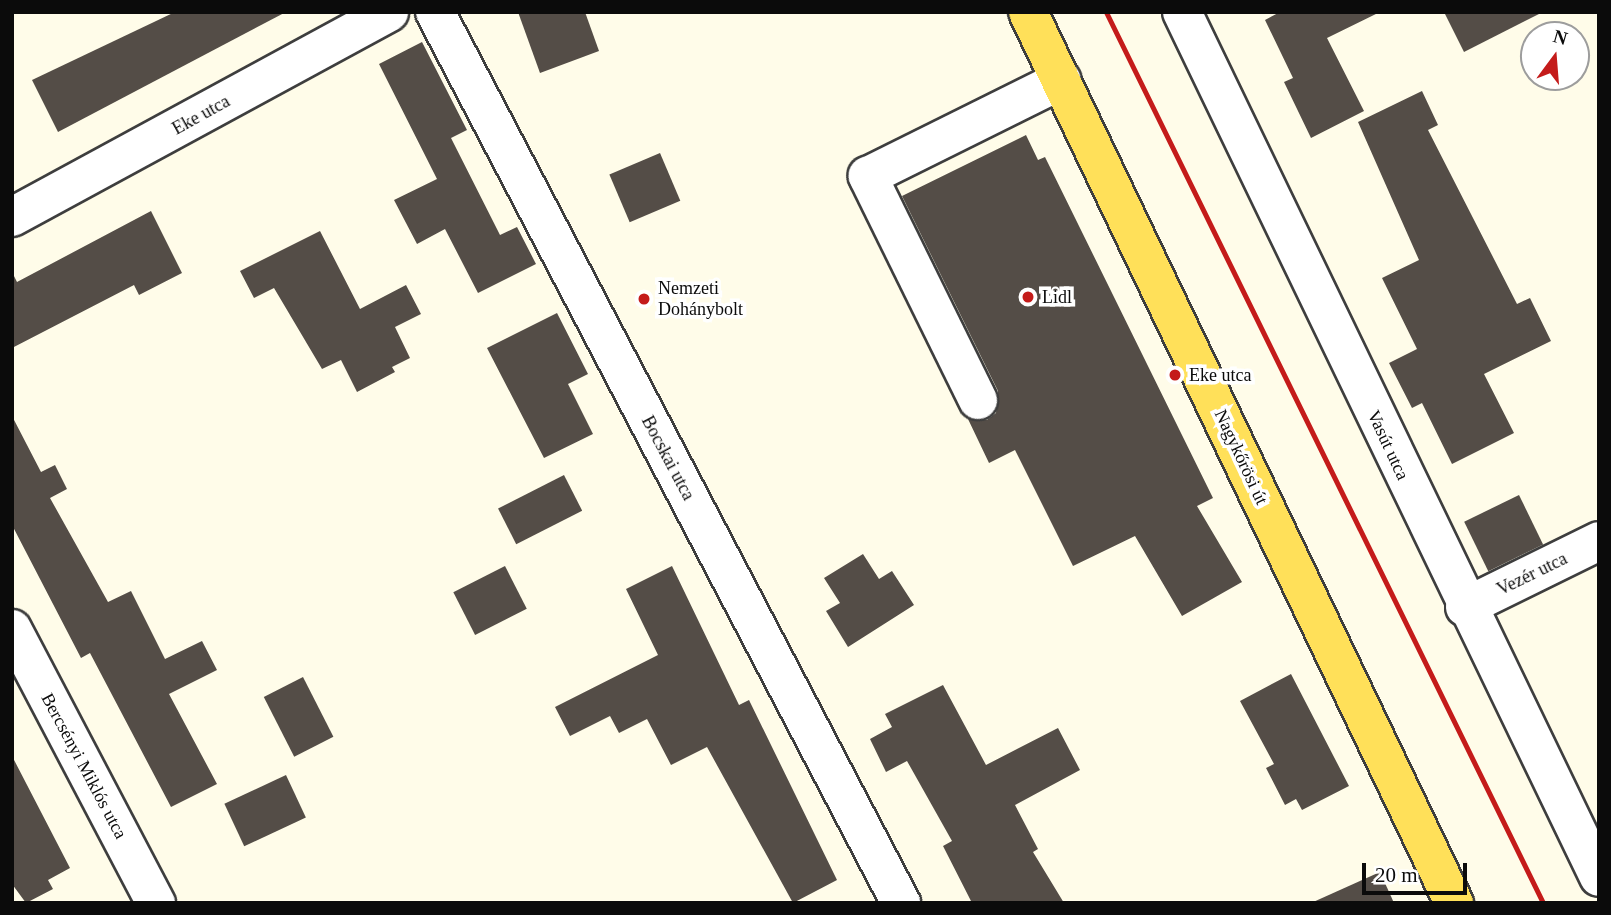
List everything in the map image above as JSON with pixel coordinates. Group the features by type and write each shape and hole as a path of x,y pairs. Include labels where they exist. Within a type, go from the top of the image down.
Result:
{"main road":[{"name":"Nagykőrösi út","path":"1028,12 1454,903"}],"street":[{"name":"Eke utca","path":"12,217 389,12"},
{"name":"Bocskai utca","path":"435,12 901,903"},
{"name":"Vasút utca","path":"1182,12 1465,607 1599,877"},
{"path":"978,400 868,176 1061,80"},
{"name":"Vezér utca","path":"1465,607 1599,541"},
{"name":"Bercsényi Miklós utca","path":"12,629 156,903"}],"building":[{"path":"175,12 286,12 58,132 32,80"},
{"path":"518,12 585,12 599,51 540,73"},
{"path":"1280,12 1380,12 1327,38 1364,111 1311,138 1284,82 1293,78 1265,20"},
{"path":"1444,12 1543,12 1520,21 1520,24 1464,52"},
{"path":"422,42 467,130 451,138 500,235 517,227 536,264 478,293 445,229 417,244 394,200 437,179 379,64"},
{"path":"1422,91 1438,125 1428,130 1517,304 1530,298 1551,341 1484,374 1514,433 1452,464 1422,403 1412,408 1389,363 1417,349 1382,278 1419,260 1358,122"},
{"name":"Lidl","path":"1026,135 1038,160 1045,157 1213,498 1197,506 1242,582 1182,616 1135,536 1073,566 1015,450 989,463 968,419 987,420 996,413 998,391 902,196"},
{"path":"660,153 680,201 630,222 609,174"},
{"path":"151,211 182,273 139,295 134,285 12,348 12,272 17,282"},
{"path":"320,231 360,309 406,285 421,314 395,327 410,358 392,367 395,372 357,392 341,360 322,369 274,288 254,298 240,271"},
{"path":"557,313 588,374 568,384 593,434 544,458 487,348"},
{"path":"12,416 41,472 55,465 67,489 50,498 108,602 131,591 165,659 202,641 217,670 169,694 217,784 171,807 90,653 81,658 12,525"},
{"path":"564,475 582,511 516,544 498,509"},
{"path":"1519,495 1543,544 1488,571 1464,522"},
{"path":"863,554 879,579 892,571 914,605 848,647 826,611 840,603 824,578"},
{"path":"505,566 527,609 475,635 453,592"},
{"path":"672,566 739,705 749,700 837,880 793,903 707,747 671,765 647,719 619,733 610,716 570,736 555,707 658,655 626,589"},
{"path":"1291,674 1349,786 1302,810 1296,799 1285,805 1266,768 1274,764 1240,701"},
{"path":"303,677 333,737 294,757 264,697"},
{"path":"943,685 986,765 1058,728 1080,770 1015,805 1038,849 1033,852 1064,903 972,903 943,846 952,841 907,761 886,772 870,739 892,727 885,714"},
{"path":"12,756 70,868 48,880 53,889 26,903 12,884"},
{"path":"286,775 306,818 244,846 224,804"},
{"path":"1380,872 1394,903 1311,903"}],"railway":[{"path":"1106,12 1543,903"}],"place":[{"name":"Lidl","path":"1028,297"},
{"name":"Nemzeti Dohánybolt","path":"644,299"},
{"name":"Eke utca","path":"1175,375"}]}
